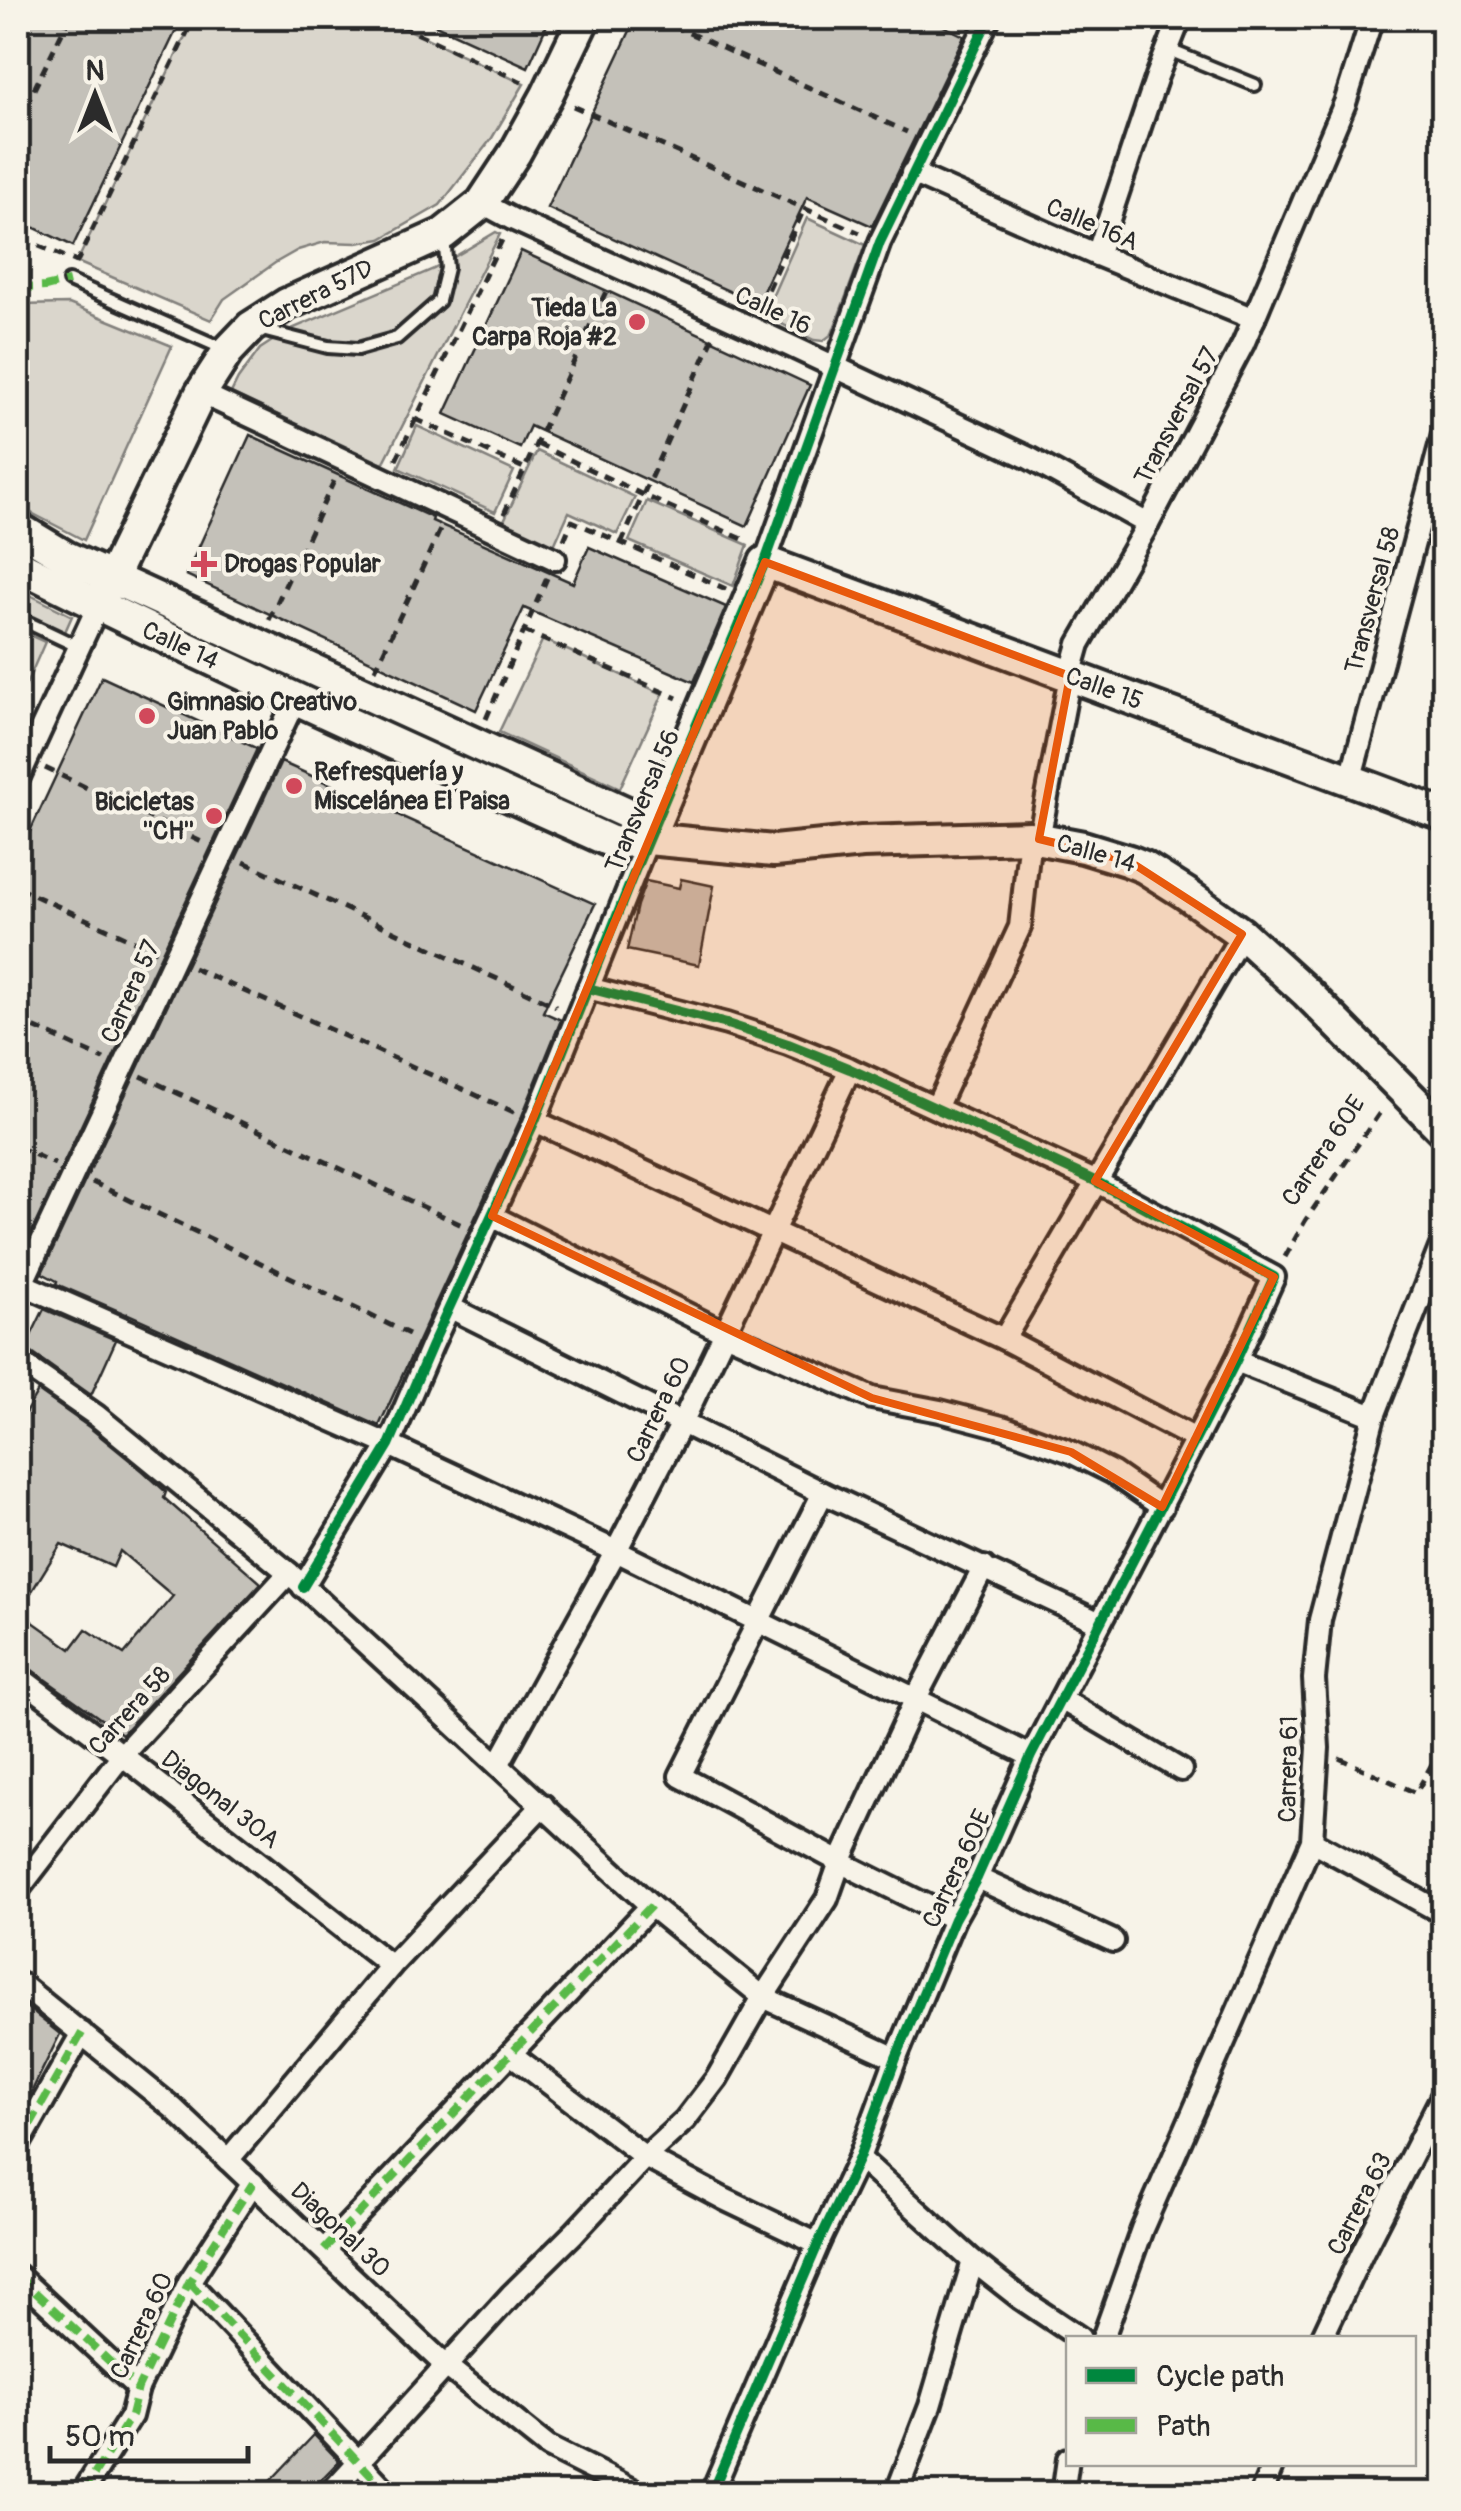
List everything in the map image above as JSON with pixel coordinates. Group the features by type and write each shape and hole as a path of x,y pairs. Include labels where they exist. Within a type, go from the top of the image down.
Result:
{"street":[{"name":"Carrera 57D","path":"18,779 201,393 228,351 251,327 287,304 444,234 482,202 515,153 584,18"},
{"name":"Transversal 56","path":"296,1580 388,1446 535,1121 766,556 880,242 989,18"},
{"path":"1098,255 1180,18"},
{"name":"Transversal 57","path":"936,1108 1020,928 1070,676 1085,630 1148,524 1254,319 1346,103 1372,18"},
{"name":"Calle 16A","path":"912,173 1254,319"},
{"name":"Calle 16","path":"482,202 1029,458 1148,524"},
{"path":"201,393 555,559"},
{"name":"Transversal 58","path":"1350,780 1444,432"},
{"name":"Calle 14","path":"18,528 66,557 628,813 648,839"},
{"name":"Calle 15","path":"766,556 1070,676 1444,816"},
{"name":"Calle 14","path":"18,565 295,700 614,843 648,839 774,851 862,842 1035,838 1144,867 1242,934 1444,1131"},
{"name":"Carrera 57","path":"20,1295 295,700"},
{"path":"1004,1339 1242,934"},
{"path":"588,988 727,1024 850,1069 1095,1181 1274,1277"},
{"name":"Carrera 60","path":"498,1766 682,1423 850,1069"},
{"path":"535,1121 1004,1339 1196,1439"},
{"path":"488,1225 872,1398 1005,1428 1071,1452 1162,1507"},
{"name":"Carrera 61","path":"1104,2336 1142,2229 1312,1841 1318,1748 1314,1679 1320,1620 1374,1416 1444,1238"},
{"name":"Carrera 60E","path":"711,2494 859,2158 954,1919 977,1878 1031,1756 1162,1507 1274,1277"},
{"path":"20,1295 388,1446 616,1551 1031,1756"},
{"path":"449,1307 823,1493 1100,1624"},
{"path":"18,1360 132,1443 296,1580 651,1906 763,1997 896,2058"},
{"path":"1236,1361 1374,1416"},
{"path":"823,1493 680,1776 954,1919"},
{"path":"329,2494 445,2365 645,2157 686,2120 716,2078 827,1899 840,1862 916,1698 984,1568"},
{"name":"Carrera 58","path":"18,1890 122,1754 296,1580"},
{"name":"Diagonal 30A","path":"18,1676 391,1966"},
{"path":"1061,1699 1181,1770"},
{"path":"228,2160 391,1966 544,1805"},
{"path":"1312,1841 1444,1914"},
{"path":"977,1878 1112,1941"},
{"path":"324,2250 651,1906"},
{"name":"Diagonal 30","path":"18,1982 173,2108 445,2365 548,2446 641,2494"},
{"path":"18,2146 82,2032"},
{"path":"512,2054 645,2157 818,2244"},
{"name":"Carrera 63","path":"1323,2336 1363,2251 1434,2136 1444,2092"},
{"path":"859,2158 973,2261 1077,2336"},
{"name":"Carrera 60","path":"82,2494 130,2416 138,2388 189,2282 254,2183"},
{"path":"896,2494 930,2406 973,2261"},
{"path":"18,2276 138,2388"},
{"path":"189,2282 389,2494"},
{"path":"1062,2494 1067,2466"},
{"path":"1261,2494 1272,2466"}],"lane":[{"path":"1168,49 1256,86"},
{"path":"251,327 328,347 358,350 397,338 439,300 447,268 444,234"},
{"path":"69,281 228,351"},
{"path":"18,618 79,647"}],"path":[{"path":"18,122 68,18"},
{"path":"69,281 194,18"},
{"path":"384,18 880,242"},
{"path":"656,18 928,142"},
{"path":"751,328 804,209"},
{"path":"386,481 512,219"},
{"path":"18,266 30,242 77,262"},
{"path":"496,532 618,266"},
{"path":"621,544 723,316"},
{"path":"415,419 526,469"},
{"path":"537,444 766,556"},
{"path":"265,629 344,460"},
{"path":"371,680 450,510"},
{"path":"481,731 572,521 749,599"},
{"path":"524,630 703,710"},
{"path":"27,759 577,1016"},
{"path":"18,888 535,1121"},
{"path":"18,1020 488,1225"},
{"path":"18,1147 432,1345"},
{"path":"1318,1748 1416,1793 1444,1742"}],"highlighted area":[{"path":"765,562 1070,676 1039,839 1129,861 1242,934 1095,1181 1274,1277 1162,1507 1071,1452 872,1398 492,1216"}],"shaded area":[{"path":"194,18 384,18 524,84 492,138 440,205 381,239 325,242 298,250 224,299 211,320 77,262"},
{"path":"807,218 865,245 832,334 823,341 764,315"},
{"path":"496,232 500,234 383,464 231,393 260,349 289,330 434,269"},
{"path":"69,304 172,346 84,540 18,506 18,305"},
{"path":"417,426 514,471 495,512 398,468"},
{"path":"537,451 635,497 617,534 569,512 551,552 500,529"},
{"path":"647,501 748,545 733,586 629,541"},
{"path":"18,589 72,616 64,634 18,611"},
{"path":"155,609 624,826 620,836 150,619"},
{"path":"18,630 45,642 18,703"},
{"path":"543,639 663,694 620,788 499,732"}],"building":[{"path":"18,18 182,18 73,246 18,220"},
{"path":"420,18 550,18 528,67"},
{"path":"636,18 927,18 964,36 872,226 807,197 757,304 547,208"},
{"path":"521,251 810,385 747,526 530,426 520,448 445,414"},
{"path":"250,435 573,583 589,547 726,607 694,682 524,608 476,710 186,575"},
{"path":"102,677 256,751 18,1261 18,857"},
{"path":"281,762 595,904 543,1012 561,1020 522,1116 379,1426 56,1284 42,1273"},
{"path":"681,879 714,886 699,965 627,950 646,881 679,888"},
{"path":"44,1309 116,1340 91,1395 25,1348"},
{"path":"38,1391 143,1471 166,1492 164,1498 261,1583 122,1734 18,1660 18,1425","holes":["61,1544 113,1567 120,1551 173,1596 124,1654 86,1629 71,1649 19,1612"]},
{"path":"25,2006 60,2034 18,2119 18,2020"},
{"path":"314,2435 339,2461 307,2494 258,2494"}],"marked path":[{"path":"18,288 69,281"},
{"path":"324,2250 651,1906"},
{"path":"18,2146 82,2033"},
{"path":"82,2494 131,2416 138,2388 189,2282 253,2183"},
{"path":"18,2276 138,2388"},
{"path":"189,2282 389,2494"}],"cycle path":[{"path":"303,1587 389,1445 535,1121 765,562 880,242 989,18"},
{"path":"588,988 727,1024 850,1069 1095,1181 1274,1277 1236,1361 1031,1756 977,1878 954,1919 859,2158 711,2494"}],"place":[{"name":"Tieda La Carpa Roja #2","path":"637,322"},
{"name":"Drogas Popular","path":"204,564"},
{"name":"Gimnasio Creativo Juan Pablo","path":"147,716"},
{"name":"Refresquería y Miscelánea El Paisa","path":"294,786"},
{"name":"Bicicletas ''CH''","path":"214,816"}]}
